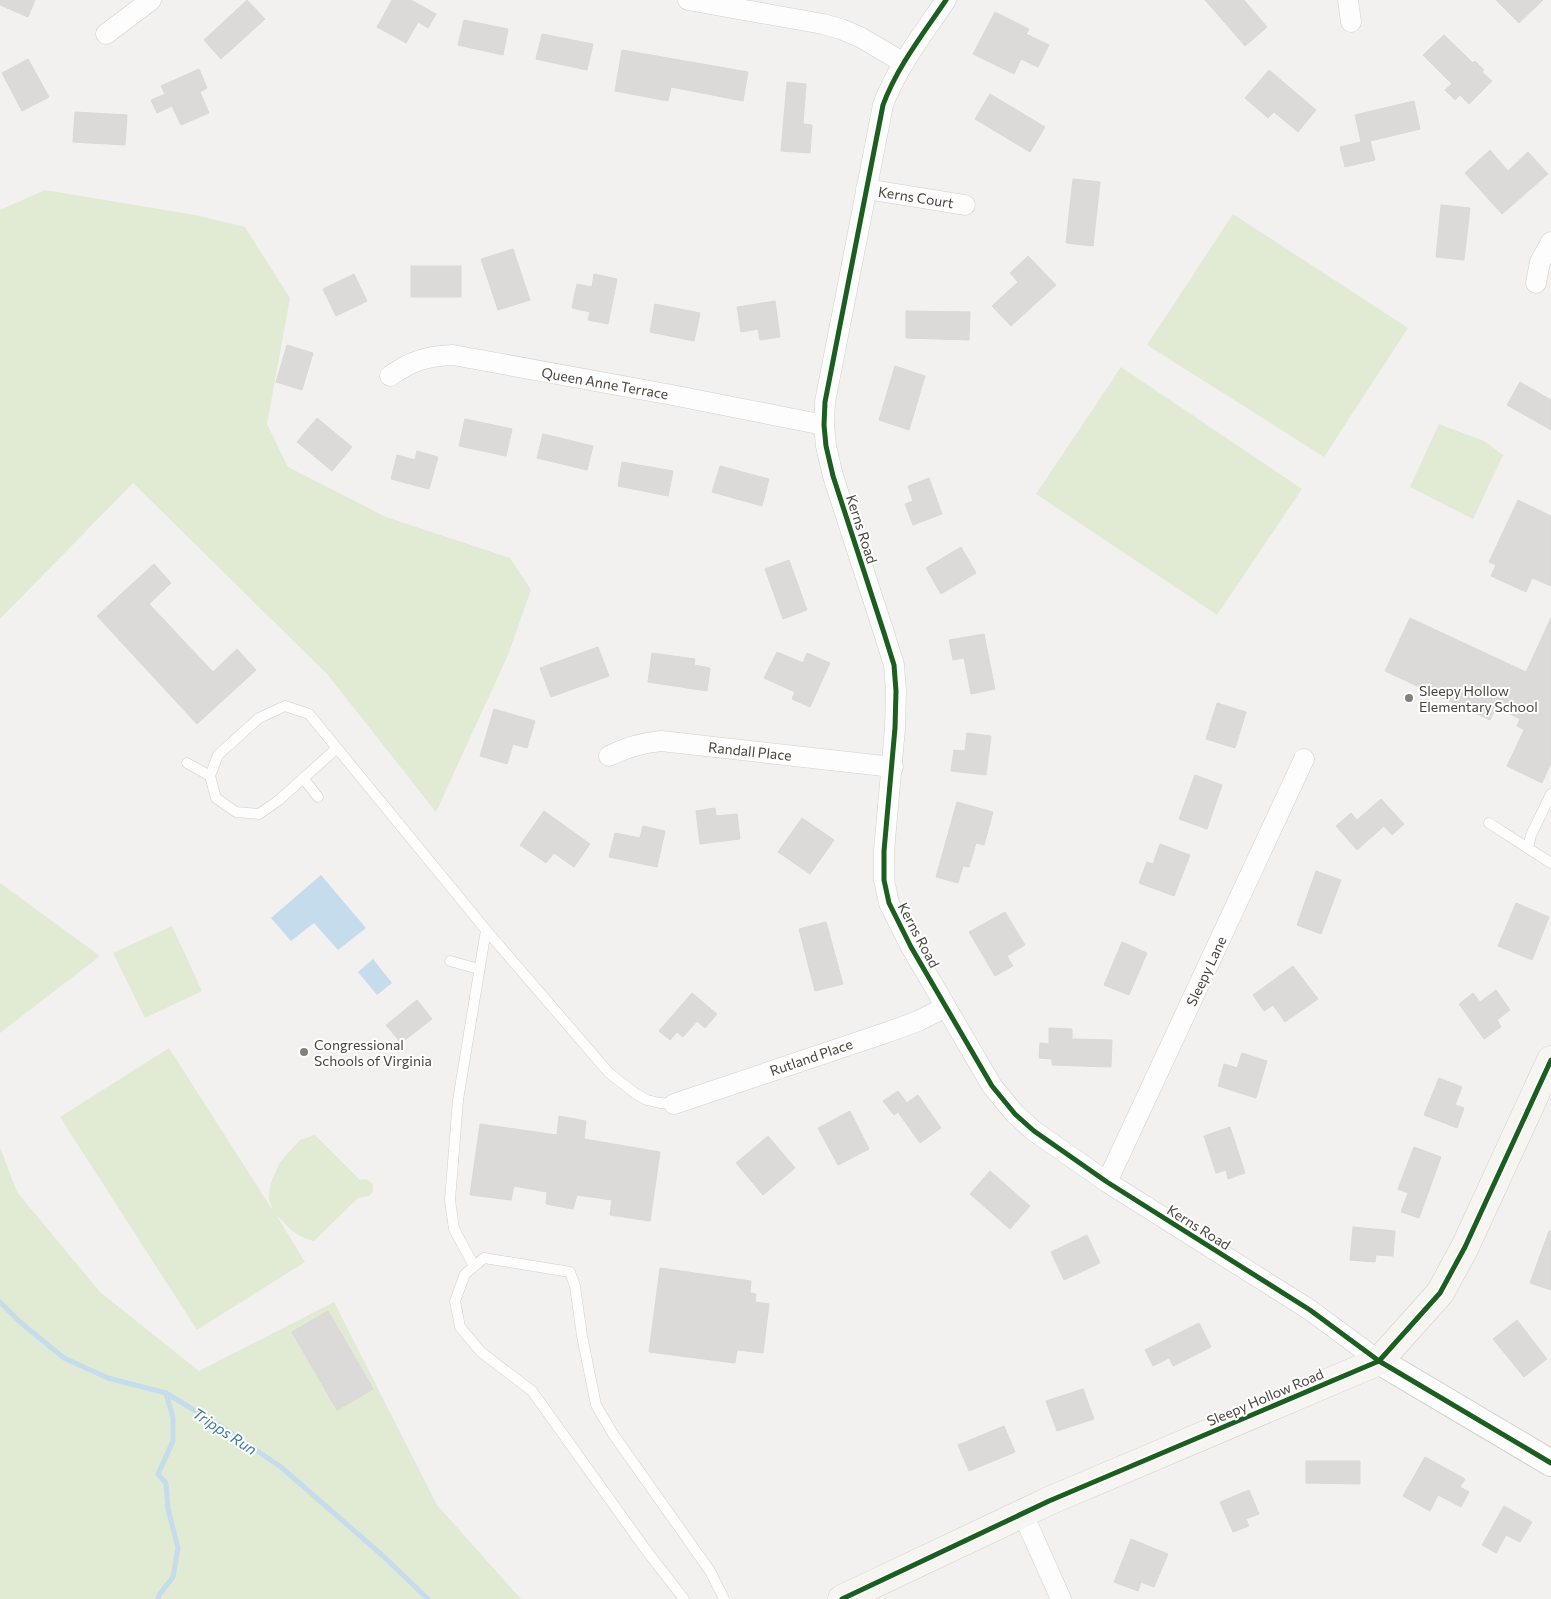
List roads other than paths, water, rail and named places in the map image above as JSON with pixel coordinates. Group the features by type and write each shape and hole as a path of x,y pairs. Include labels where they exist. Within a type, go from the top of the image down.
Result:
{"main road":[{"name":"Sleepy Hollow Road","path":"842,1599 1049,1501 1379,1361 1440,1293 1465,1247 1551,1060"}],"street":[{"path":"106,34 151,0"},
{"path":"688,0 823,24 841,29 860,37 904,63"},
{"name":"Kerns Road","path":"946,0 904,63 890,88 883,106 825,402 824,425 826,446 833,476 894,665 896,691 893,766 884,851 884,880 889,903 911,947 992,1086 1015,1114 1034,1130 1107,1182 1310,1310 1379,1361 1551,1463"},
{"path":"1348,0 1351,22"},
{"name":"Kerns Court","path":"866,189 965,205"},
{"path":"1536,283 1540,262 1551,242"},
{"name":"Queen Anne Terrace","path":"390,376 418,360 434,356 453,355 824,425"},
{"name":"Randall Place","path":"609,756 640,743 661,741 893,766"},
{"name":"Sleepy Lane","path":"1107,1182 1304,759"},
{"name":"Rutland Place","path":"674,1104 891,1031 946,1007"},
{"path":"1024,1514 1061,1599"}],"lane":[{"path":"337,748 279,800 259,814 236,812 216,798 210,776 218,755 259,718 285,706 310,714 486,930 609,1073 647,1100 674,1104"},
{"path":"187,764 210,776"},
{"path":"304,778 318,797"},
{"path":"1528,848 1531,836 1551,794"},
{"path":"1489,822 1551,863"},
{"path":"474,1266 454,1229 450,1200 458,1100 486,930"},
{"path":"450,961 479,969"},
{"path":"684,1599 646,1550 532,1391 481,1352 460,1327 455,1301 465,1274 484,1258 570,1272 575,1286 582,1336 596,1405 613,1434 710,1571 724,1599"}],"water":[{"path":"321,875 366,928 338,950 314,923 291,941 271,918"},
{"path":"373,959 392,983 377,995 358,972"}],"waterway":[{"name":"Tripps Run","path":"0,1302 20,1322 64,1358 108,1378 166,1393 222,1427 281,1467 382,1555 428,1599"},
{"path":"158,1599 173,1577 178,1548 168,1509 166,1483 158,1474 173,1441 173,1418 166,1393"}],"place":[{"name":"Sleepy Hollow Elementary School","path":"1409,698"},
{"name":"Congressional Schools of Virginia","path":"304,1052"}]}
